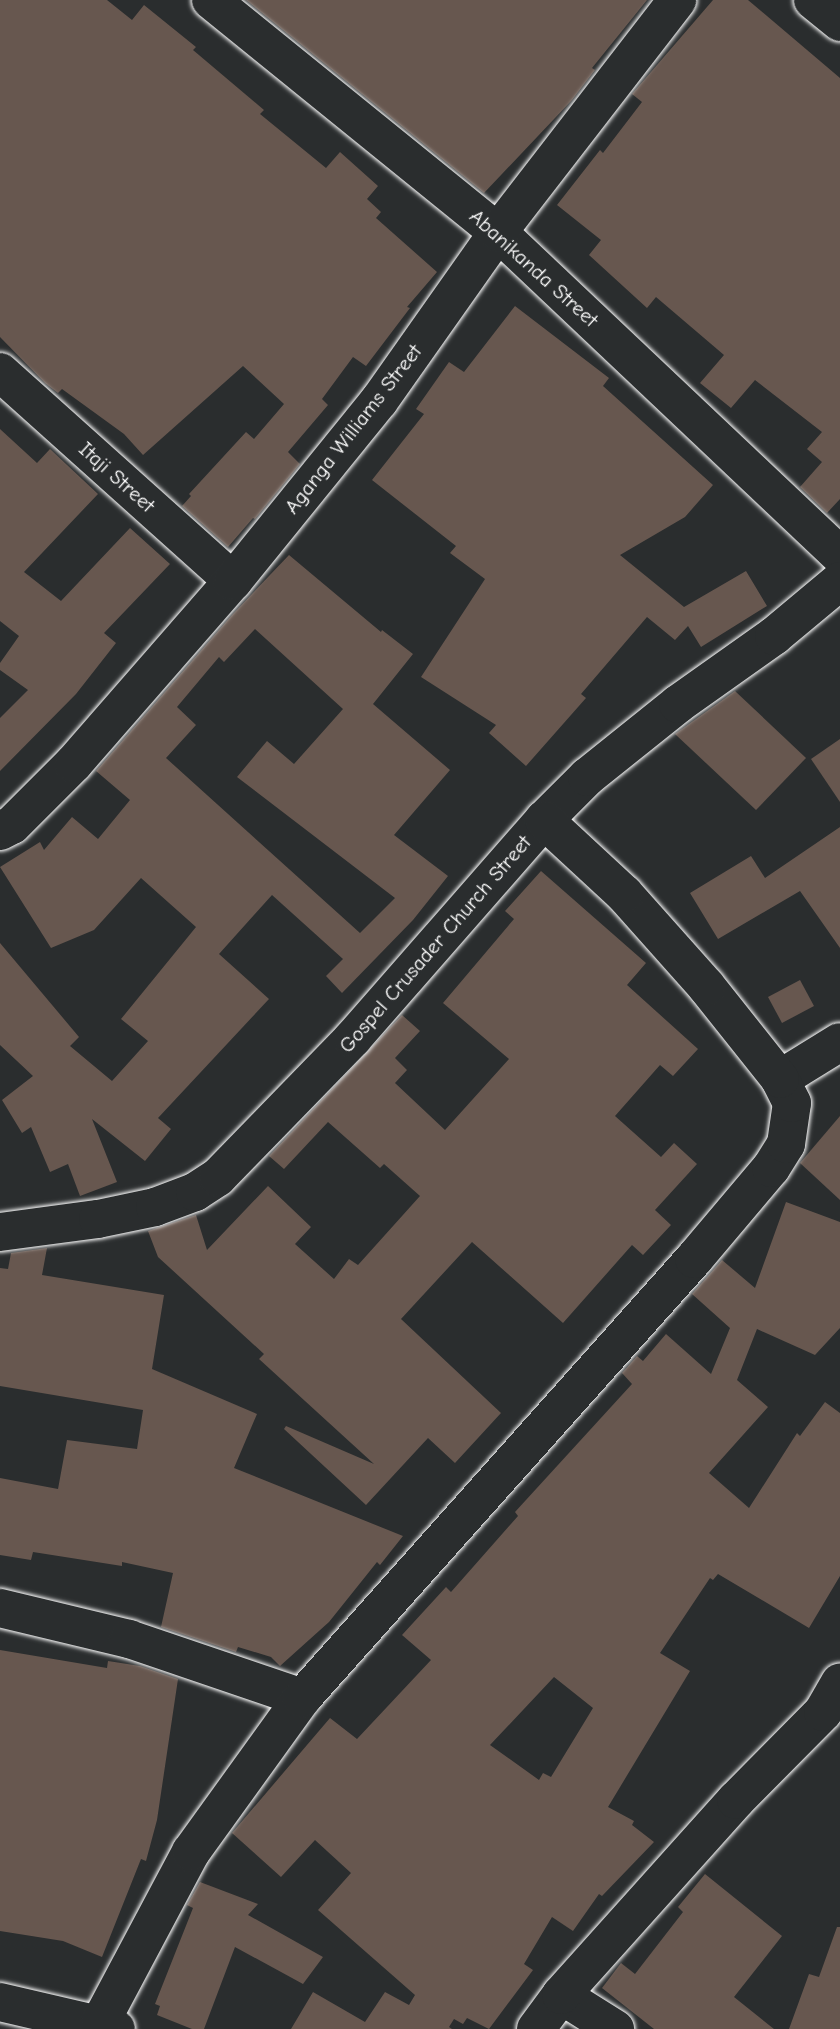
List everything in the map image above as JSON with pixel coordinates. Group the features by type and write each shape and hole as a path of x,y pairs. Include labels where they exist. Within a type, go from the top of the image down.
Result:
{"street":[{"name":"Abanikanda Street","path":"211,0 498,232 840,555"},
{"name":"Aganga Williams Street","path":"0,831 12,825 74,763 233,581 379,401 498,232 677,0"},
{"path":"813,0 840,22"},
{"name":"Itaji Street","path":"0,372 233,581"},
{"name":"Gospel Crusader Church Street","path":"0,1231 98,1219 155,1207 195,1192 218,1177 354,1038 544,820 617,751 774,636 840,581"},
{"path":"0,2002 108,2026 191,1852 302,1698 771,1168 786,1144 792,1103 780,1079 706,986 624,894 544,820"},
{"path":"780,1079 840,1042"},
{"path":"0,1608 129,1639 302,1698"},
{"path":"536,2029 561,1995 736,1800 823,1712 840,1683"},
{"path":"561,1995 615,2029"}],"building":[{"path":"0,0 107,0 132,20 144,5 196,47 193,50 264,110 260,114 326,168 340,152 378,186 367,199 381,212 376,218 437,272 407,307 410,308 366,366 353,357 322,399 328,405 288,452 300,464 228,547 182,506 191,496 189,494 246,432 254,439 284,404 243,366 143,455 124,434 62,389 58,393 45,383 0,337"},
{"path":"246,0 647,0 592,68 595,70 572,100 484,193"},
{"path":"713,0 748,0 840,78 840,499 827,513 800,487 822,462 807,449 822,432 755,380 731,408 700,383 724,355 656,297 647,308 589,255 601,240 557,205 600,150 603,153 642,102 632,94"},
{"path":"515,306 609,378 603,386 713,485 685,517 620,555 684,607 746,571 767,606 701,647 688,626 675,640 647,617 581,694 586,698 526,766 489,733 496,725 421,677 485,579 450,553 456,546 372,480 424,414 416,409 449,362 464,372"},
{"path":"0,429 37,463 50,449 98,494 24,572 61,601 130,528 170,564 104,633 116,643 76,694 0,771 0,718 28,690 0,670 0,663 19,636 0,621"},
{"path":"289,555 381,632 382,630 413,654 373,704 450,770 394,835 448,876 413,920 342,993 326,976 343,959 272,895 219,954 269,999 158,1118 171,1129 145,1161 92,1119 117,1182 80,1196 68,1164 50,1172 31,1127 22,1133 2,1100 33,1076 0,1045 0,943 79,1037 70,1046 112,1081 148,1041 121,1019 196,927 141,878 94,930 51,948 0,867 40,842 44,850 72,817 98,839 130,800 96,771 232,615","holes":["255,629 343,709 294,764 267,741 237,777 395,898 360,933 166,758 196,725 177,707 219,657 224,662"]},
{"path":"735,691 806,758 756,810 675,734"},
{"path":"840,739 840,802 811,759"},
{"path":"840,827 840,948 800,891 718,939 690,893 751,856 765,878"},
{"path":"541,871 646,963 627,985 698,1049 673,1076 660,1065 615,1116 661,1157 674,1143 697,1164 655,1210 671,1225 643,1255 632,1245 563,1323 472,1242 401,1319 501,1413 455,1463 428,1438 366,1505 284,1429 286,1426 374,1464 259,1359 264,1354 158,1257 148,1231 196,1215 207,1250 268,1186 311,1227 295,1244 334,1279 349,1259 358,1265 420,1196 384,1164 380,1168 328,1122 284,1169 269,1156 402,1015 420,1031 395,1058 407,1070 395,1083 445,1130 509,1059 443,1003 514,919 505,911"},
{"path":"800,980 814,1006 782,1023 768,997"},
{"path":"840,1116 840,1200 800,1163"},
{"path":"786,1202 840,1222 840,1328 815,1355 757,1329 737,1380 768,1407 709,1473 749,1508 797,1433 800,1436 825,1402 840,1413 840,1576 809,1628 718,1574 713,1580 710,1578 660,1653 690,1671 608,1807 634,1821 632,1825 654,1842 602,1896 599,1894 573,1931 552,1917 524,1964 533,1970 489,2029 467,2018 463,2024 454,2019 449,2027 452,2029 291,2029 313,1992 365,2022 385,1992 409,2005 415,1995 318,1910 351,1873 315,1840 281,1877 232,1833 330,1718 357,1739 431,1660 402,1635 446,1587 451,1592 518,1516 515,1512 632,1384 622,1373 637,1356 643,1361 666,1334 711,1374 730,1328 692,1294 722,1260 755,1288","holes":["554,1677 593,1708 551,1777 543,1773 539,1780 490,1745"]},
{"path":"47,1248 42,1275 164,1295 152,1369 257,1414 234,1468 403,1536 380,1565 377,1562 329,1622 280,1666 271,1657 238,1647 236,1652 161,1627 173,1573 122,1562 122,1566 33,1552 31,1560 0,1555 0,1478 58,1489 67,1440 137,1449 143,1410 0,1386 0,1268 8,1269 11,1253"},
{"path":"0,1650 107,1668 108,1661 140,1666 178,1679 157,1820 146,1861 141,1859 102,1957 63,1941 0,1931"},
{"path":"705,1874 782,1936 734,1997 774,2029 654,2029 602,1988 621,1963 635,1974 683,1912 678,1907"},
{"path":"200,1882 258,1904 248,1915 323,1957 303,1984 235,1947 204,2029 192,2029 157,2015 160,2006 155,2004 193,1908 187,1905"},
{"path":"837,1927 840,1927 840,2029 789,2029 809,1974 819,1977"}]}
